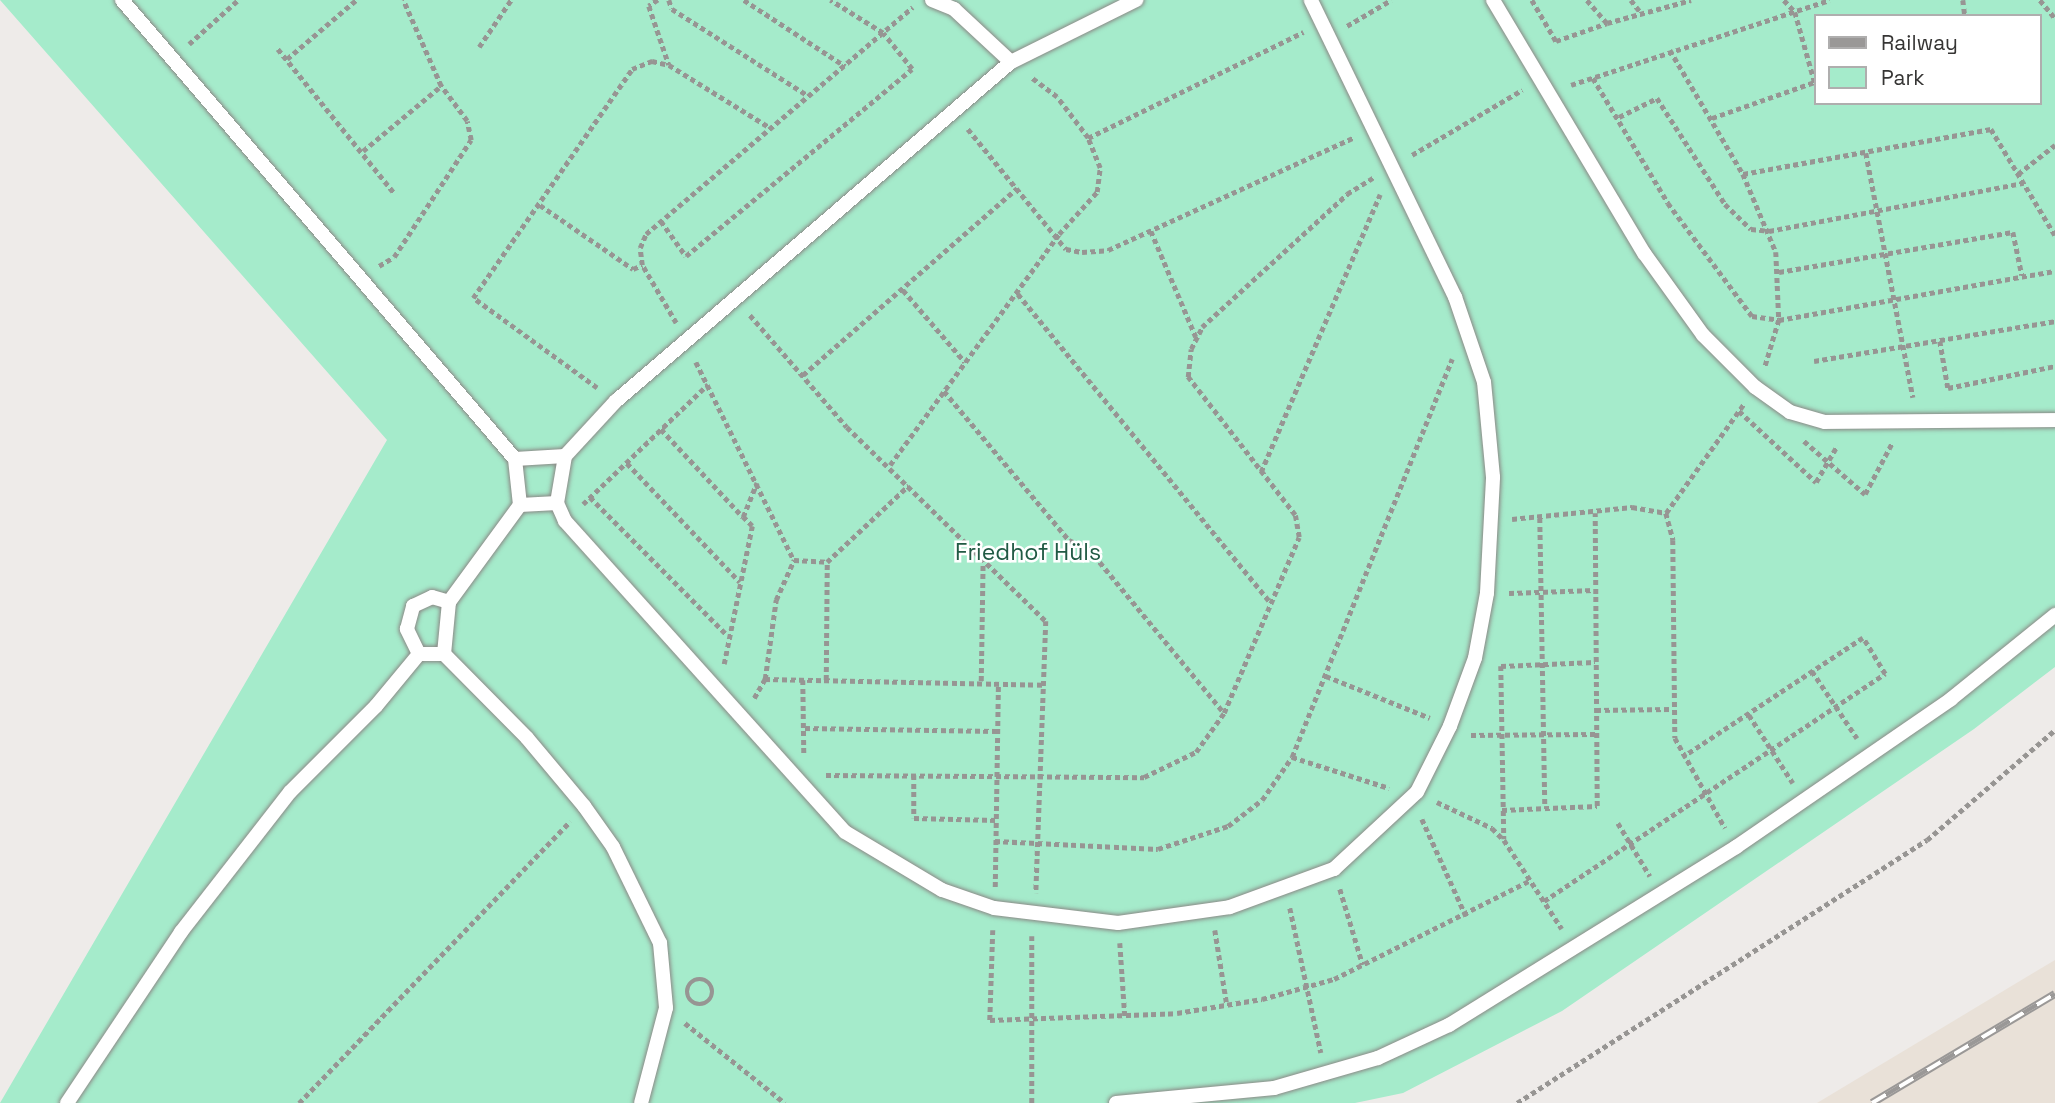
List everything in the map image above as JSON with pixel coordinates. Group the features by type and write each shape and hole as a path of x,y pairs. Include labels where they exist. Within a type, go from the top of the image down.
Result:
{"lane":[{"path":"122,0 174,57 515,458 520,505 449,601 444,654"},
{"path":"932,0 954,9 1011,62"},
{"path":"1136,0 1011,62 952,109 684,338 616,401 565,456 557,503 565,521 805,792 845,832 893,865 994,908 1118,923 1212,911 1287,890 1334,869 1417,792 1448,730 1472,665 1487,593 1493,477 1484,382 1455,297 1311,0"},
{"path":"1493,0 1675,297 1729,365 1755,387 1790,412 1850,423 2055,420"},
{"path":"515,458 565,456"},
{"path":"520,505 557,503"},
{"path":"419,654 407,629 412,606 432,597 449,601"},
{"path":"1116,1103 1274,1088 1378,1059 1449,1025 1576,950 1660,892 1736,847 1802,799 1868,757 2055,615"},
{"path":"68,1103 181,932 282,803 419,654 444,654 527,738 584,806 612,847 660,943 666,1008 641,1103"}],"path":[{"path":"226,0 231,6"},
{"path":"174,57 238,0"},
{"path":"287,59 356,0"},
{"path":"355,273 394,257 471,140 467,121 441,86 403,0"},
{"path":"479,47 511,0"},
{"path":"658,0 649,6 669,65"},
{"path":"669,0 672,9 807,95"},
{"path":"744,0 845,66"},
{"path":"661,221 686,256 912,69 883,33 830,0"},
{"path":"794,560 708,384 642,265 640,248 661,221 921,0"},
{"path":"1329,38 1391,0"},
{"path":"1532,0 1556,41 1606,23 1690,0"},
{"path":"1587,0 1606,23"},
{"path":"1631,0 1641,13"},
{"path":"1784,0 1794,12 1814,80"},
{"path":"1555,100 1566,87 1670,50 1829,0"},
{"path":"2040,0 2055,18"},
{"path":"1088,138 1321,23"},
{"path":"278,49 395,194"},
{"path":"1666,513 1755,387 1779,320 1779,272 1769,231 1743,174 1670,50"},
{"path":"616,401 473,298 632,69 652,61 669,65 769,127"},
{"path":"890,465 1018,294 1059,234 1097,192 1100,168 1088,138 1057,97 1011,62"},
{"path":"1196,337 1347,194 1541,78"},
{"path":"1593,78 1619,117 1668,203 1752,316 1779,320 1895,303 2022,275 2055,271"},
{"path":"1712,118 1814,83"},
{"path":"362,151 441,86"},
{"path":"1619,117 1657,98 1740,223 1769,231 2024,183"},
{"path":"952,109 1059,234 1066,249 1082,252 1108,250 1374,128"},
{"path":"1743,174 1991,129 2055,235"},
{"path":"2018,174 2055,145"},
{"path":"1790,412 1784,423 1865,494 1915,411 1866,153"},
{"path":"1261,473 1392,167"},
{"path":"803,375 1017,188"},
{"path":"540,205 633,269 642,265"},
{"path":"804,775 1144,777 1168,769 1196,752 1224,713 1299,537 1295,515 1188,377 1196,337 1151,231"},
{"path":"1779,272 2013,232 2022,275"},
{"path":"903,290 965,362"},
{"path":"1018,294 1271,602"},
{"path":"733,297 846,427 890,465 1046,621 1042,843 1031,913 1031,1103"},
{"path":"1814,361 2055,321"},
{"path":"995,841 1158,849 1196,840 1262,800 1292,757 1464,329"},
{"path":"1940,341 1948,388 2055,366"},
{"path":"565,521 708,384"},
{"path":"944,391 1069,540 1088,549 1224,713"},
{"path":"1740,411 1816,482 1850,423"},
{"path":"661,429 752,526 728,635 719,693"},
{"path":"627,463 740,582"},
{"path":"743,517 757,484"},
{"path":"826,680 827,562 909,485"},
{"path":"590,497 728,635"},
{"path":"1490,520 1595,513 1632,507 1666,513"},
{"path":"1503,810 1545,804 1597,806 1595,513"},
{"path":"1666,513 1673,540 1671,709 1683,757 1736,847"},
{"path":"1540,518 1545,804"},
{"path":"794,560 827,562"},
{"path":"741,720 765,679 776,600 794,560"},
{"path":"981,681 983,560"},
{"path":"1487,593 1594,590"},
{"path":"1544,901 1770,748 1885,674 1863,638 1683,757"},
{"path":"1472,665 1595,662"},
{"path":"1501,666 1504,840"},
{"path":"1812,671 1868,757"},
{"path":"1326,676 1448,730 1544,737 1596,734"},
{"path":"765,679 981,681 998,685 1045,685"},
{"path":"803,680 805,792"},
{"path":"998,685 990,1020 1031,1021 1125,1016 1227,1005 1363,965 1466,916 1531,880"},
{"path":"1597,710 1671,709"},
{"path":"1749,715 1802,799"},
{"path":"805,728 996,731"},
{"path":"1517,1103 1927,840 2055,730"},
{"path":"1292,757 1381,787 1417,792 1492,828 1504,840 1576,950"},
{"path":"914,775 914,818 996,820"},
{"path":"1417,792 1424,831 1466,916"},
{"path":"299,1103 584,806"},
{"path":"1618,823 1660,892"},
{"path":"1334,869 1363,965"},
{"path":"1287,890 1303,984 1326,1074"},
{"path":"1212,911 1227,1005"},
{"path":"1118,923 1125,1016"},
{"path":"699,978 709,982 710,1000 701,1005 691,1001 690,983 699,978"},
{"path":"666,1008 785,1103"}],"shaded area":[{"path":"2055,960 2055,1103 1817,1103"}],"green space":[{"name":"Friedhof Hüls","path":"0,0 2055,0 2055,667 1974,729 1562,1011 1403,1093 1355,1103 0,1103 387,440"}],"railway":[{"path":"1872,1103 2055,994"}]}
